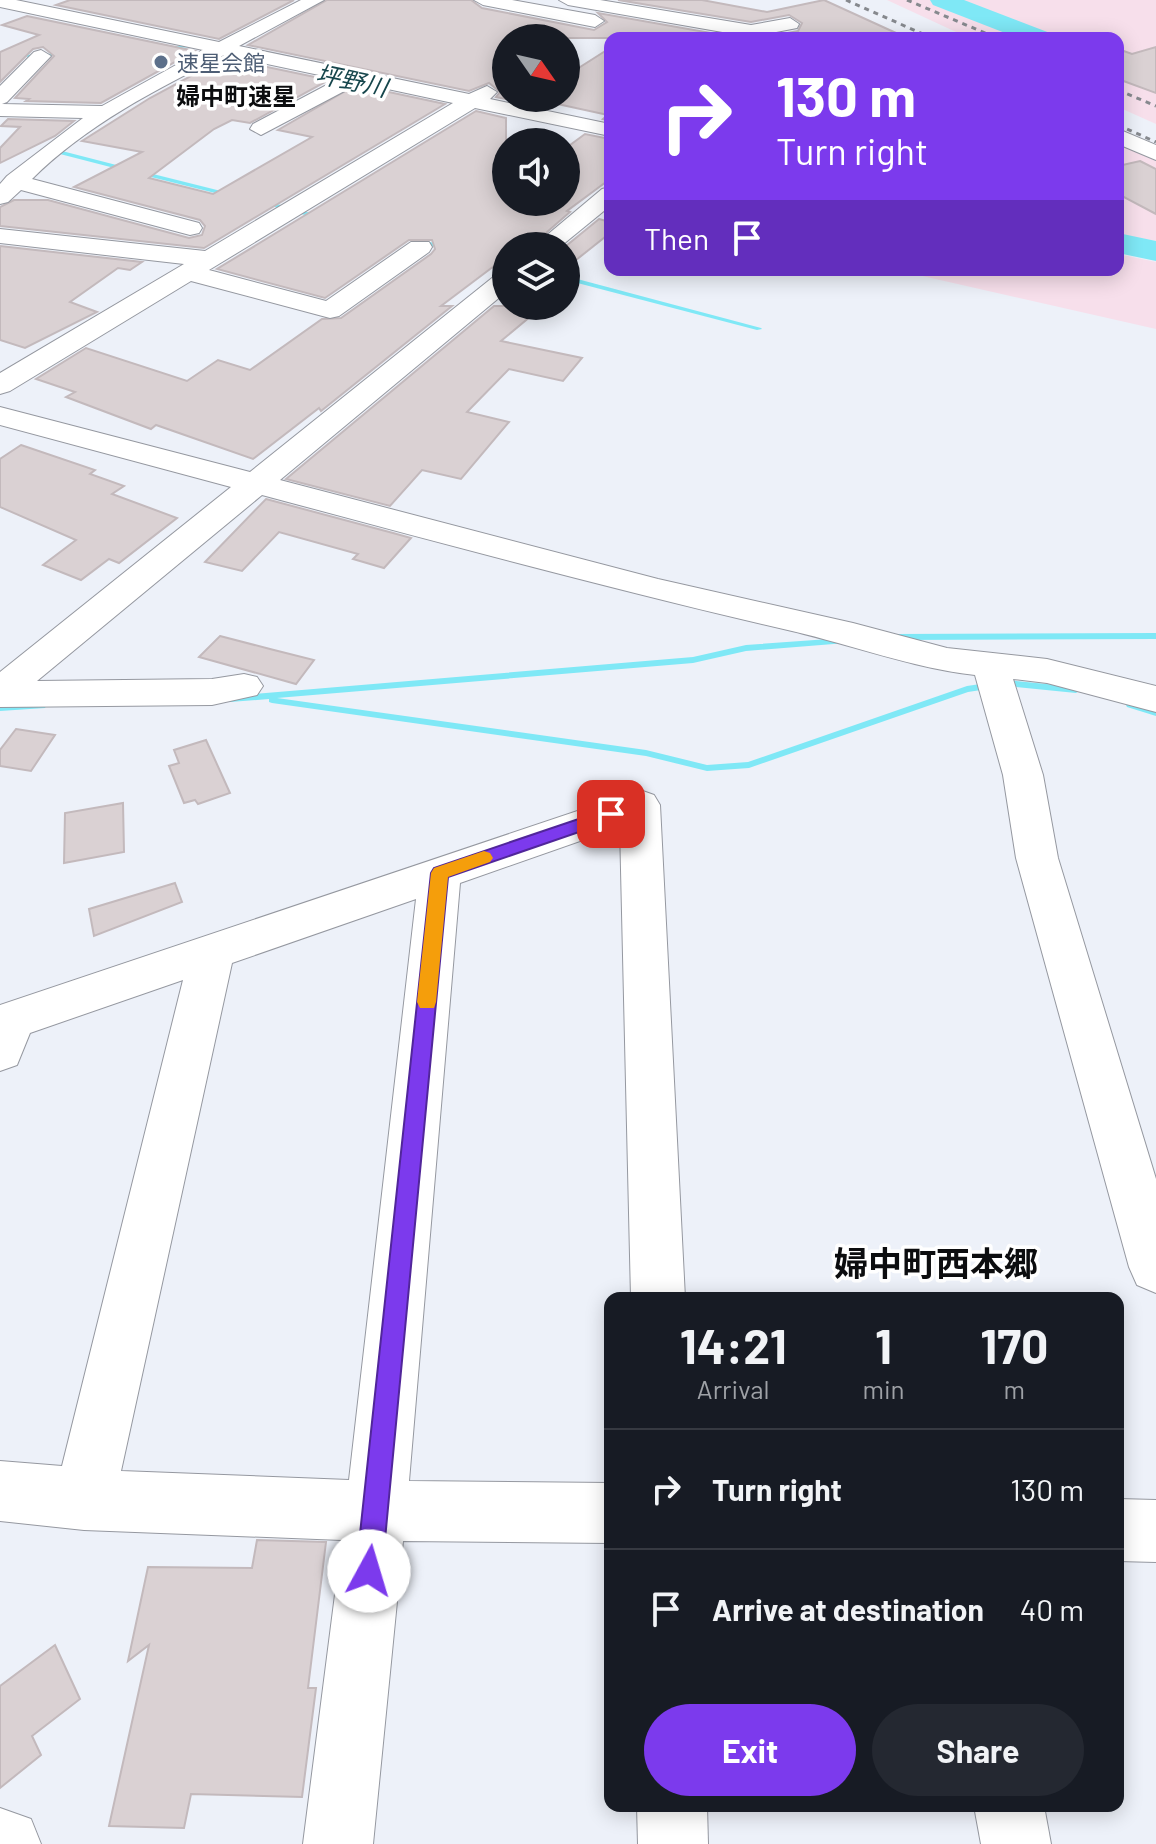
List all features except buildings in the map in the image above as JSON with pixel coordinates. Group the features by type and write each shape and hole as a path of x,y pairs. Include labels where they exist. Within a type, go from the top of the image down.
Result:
{"street":[{"path":"7,189 60,143 109,112 315,0"},
{"path":"483,0 655,32"},
{"path":"568,0 630,5 751,31 790,24"},
{"path":"0,2 345,83 604,129"},
{"path":"580,35 630,5"},
{"path":"0,11 219,52 468,104 604,137"},
{"path":"767,12 807,32"},
{"path":"0,98 41,56"},
{"path":"261,129 345,83"},
{"path":"0,385 492,89"},
{"path":"0,110 109,112"},
{"path":"1124,139 1156,153"},
{"path":"7,189 190,228"},
{"path":"563,232 604,199"},
{"path":"0,236 199,266 330,310 420,247"},
{"path":"0,693 492,290"},
{"path":"0,416 656,589 853,634 947,660 1047,671 1156,699"},
{"path":"990,665 1023,775 1037,858 1156,1267"},
{"path":"0,693 212,692 244,686"},
{"path":"0,1051 12,1020 640,805 658,1292"},
{"path":"338,1844 376,1511 440,873"},
{"path":"84,1500 212,953"},
{"path":"0,1491 84,1500 376,1511 604,1513"},
{"path":"1124,1530 1156,1531"},
{"path":"672,1812 673,1844"},
{"path":"1010,1812 1016,1844"},
{"path":"0,1843 6,1844"}],"shaded area":[{"path":"887,0 1156,0 1156,124 1124,110 1124,32 956,32"},
{"path":"1124,147 1156,161 1156,241 1124,235"},
{"path":"1124,255 1156,262 1156,329 922,276 1124,276"}],"waterway":[{"path":"942,0 1025,32"},
{"name":"坪野川","path":"162,48 190,46"},
{"path":"0,57 66,54"},
{"path":"62,153 126,169"},
{"path":"141,173 231,195"},
{"path":"262,202 320,217"},
{"path":"401,237 444,247"},
{"name":"坪野川","path":"1124,244 1156,251"},
{"path":"487,258 492,259"},
{"path":"580,282 759,329"},
{"path":"894,637 1156,636"},
{"path":"230,699 693,660 746,648 843,641"},
{"path":"272,700 646,753 707,768 749,765 967,689 1007,683 1076,690"},
{"path":"1130,705 1156,713"},
{"path":"0,708 42,706"}],"railway":[{"path":"846,0 918,32"},
{"path":"907,0 983,32"},
{"path":"1124,93 1156,106"},
{"path":"1124,128 1156,142"}],"slow traffic":[{"path":"427,1002 440,873 484,858"}],"place":[{"name":"速星会館","path":"161,62"}],"district":[{"name":"婦中町速星","path":"236,95"},
{"name":"婦中町西本郷","path":"936,1262"}],"route":[{"path":"369,1571 440,873 611,814"}]}
